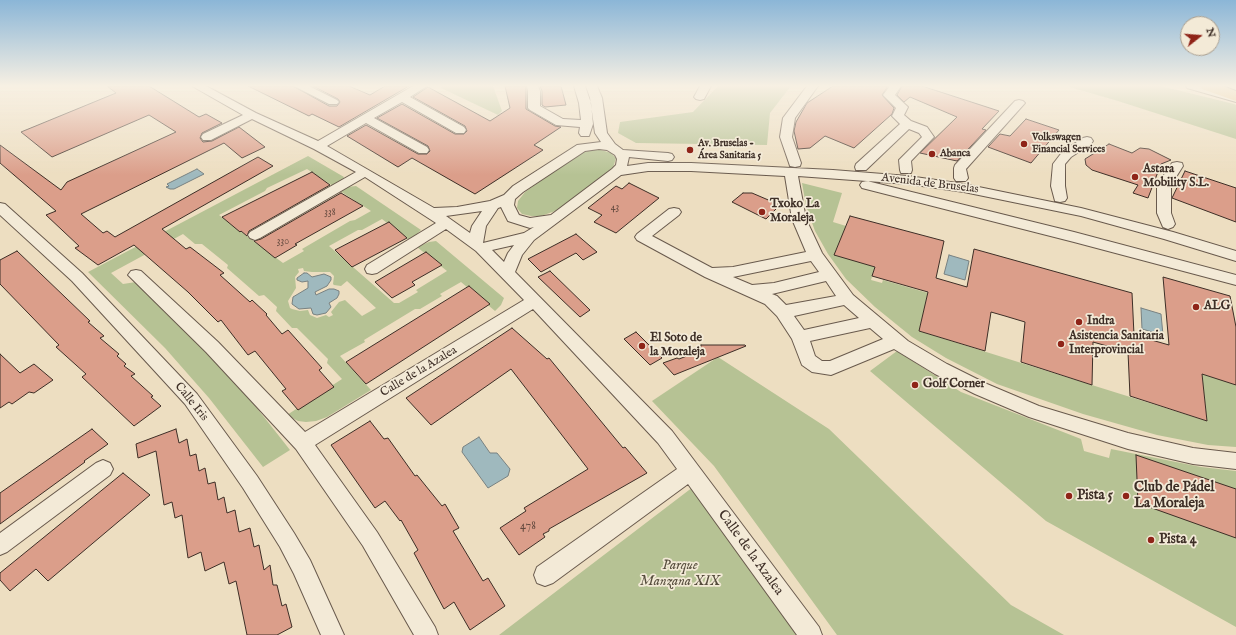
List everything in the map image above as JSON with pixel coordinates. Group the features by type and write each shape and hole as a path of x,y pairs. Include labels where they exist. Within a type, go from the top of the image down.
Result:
{"street":[{"path":"214,126 241,116"},
{"path":"207,137 244,116"},
{"name":"Calle de la Azalea","path":"254,116 318,146 365,172 431,212 478,246 507,273 665,437 811,635"},
{"path":"318,146 371,116"},
{"path":"434,116 460,130"},
{"path":"548,116 560,122 587,124"},
{"path":"431,212 457,211 493,205 509,198 518,189 581,148 587,124 586,116"},
{"path":"507,273 515,252 529,237 617,172 622,165 623,159 601,133 599,116"},
{"path":"791,116 789,118 786,137 793,168 799,219 815,255 828,275 847,299 899,344 941,369 981,389 1035,412 1128,441 1193,456 1236,461"},
{"path":"898,116 907,124 923,130 928,137 905,160 906,170"},
{"path":"961,178 960,168 1008,116"},
{"path":"367,118 423,150"},
{"path":"861,166 907,124"},
{"path":"1060,198 1058,186 1059,164 1067,154 1087,141"},
{"name":"Avenida de Bruselas","path":"581,148 600,145 615,150 662,157 793,168 833,174 908,180 1007,196 1125,223 1236,256"},
{"name":"Avenida de Bruselas","path":"617,172 648,167 793,168 861,166 906,170 961,178 1060,198 1168,224 1236,246"},
{"path":"1168,224 1164,213 1164,185 1177,166"},
{"path":"255,235 365,172"},
{"path":"833,174 854,181 1236,280"},
{"path":"509,198 507,205 513,218 530,223 555,219"},
{"path":"493,205 479,226 478,246 529,237"},
{"name":"Calle Iris","path":"2,212 77,278 191,399 250,482 287,540 302,567 333,635"},
{"path":"674,212 642,237 710,273 771,300 783,312 800,337 808,360 818,367 831,368 899,344"},
{"path":"372,269 446,223"},
{"path":"710,273 733,272 815,255"},
{"path":"136,275 212,347 304,443 370,539 427,635"},
{"path":"750,291 774,288 828,275"},
{"path":"783,312 847,299"},
{"name":"Calle de la Azalea","path":"304,443 534,301"},
{"path":"800,337 872,321"},
{"path":"0,545 103,469"},
{"path":"545,574 690,471"}],"green space":[{"path":"666,116 770,116 767,145 636,143 618,133 620,122"},
{"path":"1163,116 1236,116 1236,139"},
{"path":"598,149 611,153 616,158 613,168 558,210 541,216 531,216 522,214 517,208 518,201 525,192 571,159 584,152"},
{"path":"308,156 344,177 343,179 333,186 307,169 267,188 265,191 219,215 283,263 304,251 302,249 350,221 355,220 371,211 340,191 347,187 356,186 421,230 410,241 382,219 329,246 394,303 399,303 418,292 416,290 447,271 417,247 436,241 504,298 501,305 495,311 461,282 440,294 442,296 420,309 415,309 364,340 365,342 340,356 371,390 327,417 316,421 306,422 298,421 287,415 342,379 327,363 328,359 297,328 292,328 276,311 277,307 264,295 259,296 227,268 228,265 202,244 195,244 183,234 111,273 123,284 136,282 234,379 290,450 263,467 209,398 165,348 88,272","holes":["303,268 304,271 330,272 334,276 334,285 341,286 347,281 376,308 362,316 345,300 339,302 331,312 333,315 329,317 326,315 317,318 310,315 308,310 300,311 290,308 288,301 296,288 295,277 299,272 298,269"]},
{"path":"802,183 842,193 833,222 846,226 835,254 875,267 871,280 882,283 883,280 928,293 919,331 1207,421 1202,374 1235,384 1236,447 1208,445 1157,435 1083,414 997,384 946,358 912,337 875,307 846,279 828,254 815,231 806,206"},
{"name":"Club de Pádel La Moraleja","path":"897,351 961,392 1081,439 1084,451 1109,458 1111,449 1201,467 1236,471 1236,627 1046,521 870,371"},
{"path":"718,357 829,429 1011,605 1064,635 837,635 714,466 652,401"},
{"name":"Parque Manzana XIX","path":"693,487 801,635 499,635"}],"water":[{"path":"197,169 204,174 174,189 166,187 169,186 167,184"},
{"path":"949,255 969,261 965,280 944,274"},
{"path":"304,273 307,273 312,277 324,274 331,277 331,280 327,286 315,292 316,295 329,289 339,291 337,298 329,303 331,307 326,313 317,315 313,314 311,308 299,309 292,304 293,297 308,288 308,281 302,282 297,280 297,278"},
{"path":"1141,308 1161,314 1163,335 1142,329"},
{"path":"479,437 490,453 497,453 510,469 508,476 488,488 462,452 463,447"}],"building":[{"path":"61,116 148,116 52,157 21,132"},
{"path":"150,116 197,116 199,117 209,116 222,123 202,133 200,138 203,142 212,141 239,127 265,147 242,158 224,143 81,214 103,233 107,231 115,237 258,157 273,166 162,229 186,249 190,247 224,273 220,275 250,302 252,300 267,314 266,315 282,334 288,330 322,368 319,370 334,387 298,410 282,391 286,389 255,351 248,355 221,320 218,322 188,292 134,245 98,265 75,248 79,246 46,215 56,211 0,163 0,145 61,190 67,182 176,132"},
{"path":"315,116 358,116 339,127"},
{"path":"381,116 423,116 455,134 464,134 467,131 465,126 446,116 480,116 490,121 498,116 537,116 555,126 561,127 534,145 543,150 475,194 412,158 398,167 347,136 366,125 418,154 427,154 430,151 428,146 377,118"},
{"path":"800,116 890,116 854,148 825,136 810,148 798,149 794,131 796,122"},
{"path":"954,116 995,116 982,129 986,130 957,161 920,153 957,117"},
{"path":"1026,119 1059,130 1031,163 988,147 1000,134 1010,136"},
{"name":"Astara Mobility S.L.","path":"1109,144 1132,153 1140,148 1149,149 1171,160 1161,164 1148,198 1133,193 1138,185 1092,170 1086,165 1085,159"},
{"path":"1185,171 1236,188 1236,222 1172,198"},
{"path":"312,172 330,185 249,231 247,236 222,217"},
{"path":"629,183 659,198 616,233 594,222 602,215 588,208 616,186 622,189"},
{"path":"341,193 363,206 295,244 297,245 275,258 254,241 261,239"},
{"name":"Txoko La Moraleja","path":"743,193 752,193 780,205 766,219 732,202"},
{"name":"Indra","path":"850,216 944,241 936,278 967,287 974,249 1132,293 1134,335 1169,345 1163,277 1230,296 1236,327 1236,385 1202,374 1207,421 1130,396 1128,352 1093,342 1092,385 1021,362 1025,322 991,312 985,351 919,331 928,292 872,276 875,267 834,255"},
{"path":"389,222 407,238 352,267 335,250"},
{"path":"576,234 597,252 583,260 576,253 541,272 528,259"},
{"path":"17,251 104,336 100,338 119,354 117,356 126,364 124,366 135,374 131,376 153,396 151,397 161,406 134,426 82,377 86,374 56,347 59,345 0,284 0,260"},
{"path":"426,252 442,265 412,282 415,285 392,298 375,282"},
{"path":"550,271 590,310 580,317 538,277"},
{"path":"469,286 490,304 366,384 346,362"},
{"path":"512,328 547,359 549,358 623,448 625,447 647,473 549,529 549,531 543,534 545,537 519,555 500,528 526,511 524,508 588,469 511,369 431,425 406,398"},
{"path":"636,332 662,358 650,365 624,339"},
{"path":"701,345 746,346 674,375 663,363 700,351"},
{"path":"0,354 20,373 34,364 53,380 34,393 29,392 12,404 9,402 0,408"},
{"path":"370,421 384,439 388,438 415,476 417,475 442,506 445,504 459,528 453,531 483,581 488,578 505,606 470,630 454,602 444,609 414,553 418,550 401,520 400,521 385,501 375,508 331,445"},
{"path":"92,429 108,444 0,524 0,493"},
{"path":"176,429 179,443 187,439 190,456 196,454 199,471 205,468 208,484 215,482 218,500 224,497 227,513 235,510 239,532 250,528 254,547 259,545 264,570 270,565 273,585 277,585 282,606 286,604 292,627 277,635 247,635 236,581 229,584 224,562 205,571 201,552 188,558 182,515 175,518 172,502 164,505 156,451 138,458 136,444"},
{"path":"1136,455 1236,489 1236,538 1138,503"},
{"path":"123,473 150,495 48,581 36,569 10,591 0,580 0,573"}],"place":[{"name":"Volkswagen Financial Services","path":"1024,144"},
{"name":"Av. Bruselas - Área Sanitaria 5","path":"690,150"},
{"name":"Abanca","path":"932,154"},
{"name":"Astara Mobility S.L.","path":"1135,177"},
{"name":"Txoko La Moraleja","path":"762,212"},
{"name":"ALG","path":"1196,307"},
{"name":"Indra","path":"1079,322"},
{"name":"Asistencia Sanitaria Interprovincial","path":"1061,344"},
{"name":"El Soto de la Moraleja","path":"642,346"},
{"name":"Golf Corner","path":"915,385"},
{"name":"Pista 5","path":"1069,496"},
{"name":"Club de Pádel La Moraleja","path":"1126,496"},
{"name":"Pista 4","path":"1151,540"}]}
